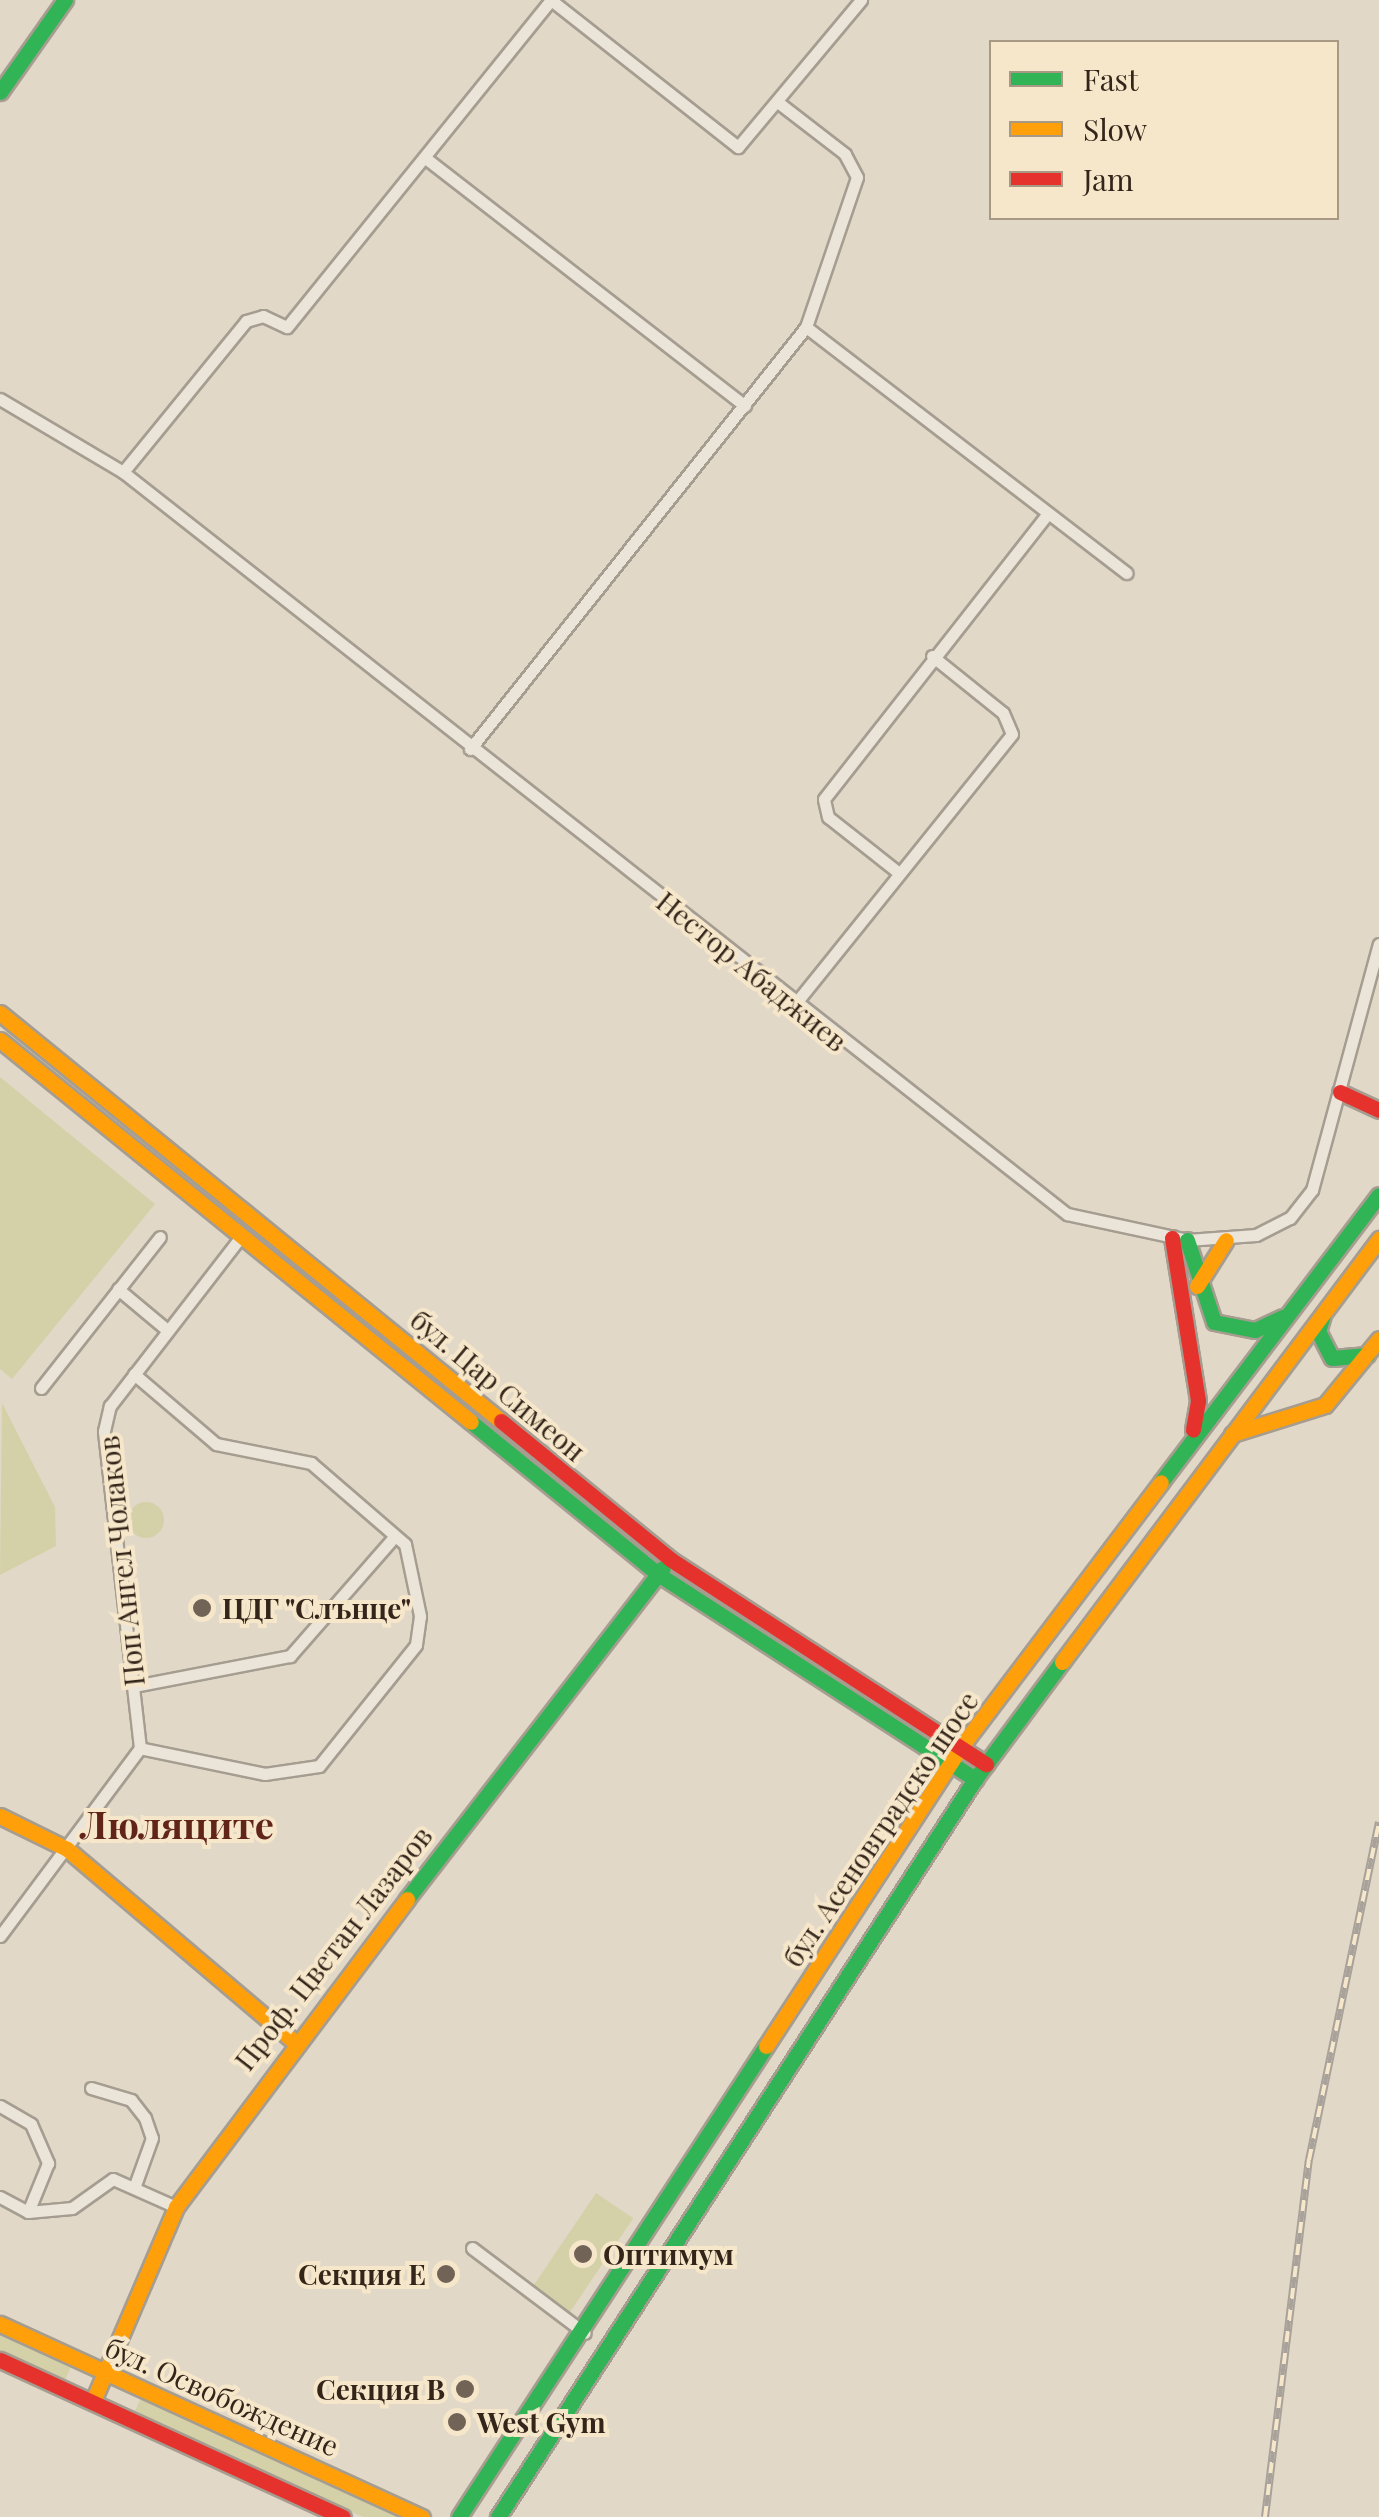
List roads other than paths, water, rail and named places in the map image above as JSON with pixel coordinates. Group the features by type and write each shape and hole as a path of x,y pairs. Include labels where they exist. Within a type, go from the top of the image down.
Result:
{"main road":[{"path":"0,92 65,0"},
{"name":"бул. Цар Симеон","path":"0,1014 670,1559 986,1764"},
{"name":"бул. Цар Симеон","path":"0,1040 658,1574 975,1779"},
{"path":"1340,1092 1379,1110"},
{"name":"бул. Асеновградско шосе","path":"459,2517 585,2333 960,1748 1192,1434 1379,1194"},
{"path":"1179,1239 1196,1286 1230,1332 1288,1314"},
{"path":"1179,1239 1198,1401 1192,1434"},
{"name":"бул. Асеновградско шосе","path":"498,2517 975,1779 1223,1439 1379,1239"},
{"path":"1196,1286 1226,1240"},
{"path":"1326,1308 1318,1331 1332,1358 1367,1356"},
{"path":"1223,1439 1265,1416 1325,1405 1379,1338"},
{"name":"Проф. Цветан Лазаров","path":"92,2402 176,2206 290,2039 670,1559"},
{"path":"0,1816 67,1849 290,2039"},
{"name":"бул. Освобождение","path":"0,2324 422,2517"},
{"name":"бул. Освобождение","path":"0,2360 343,2517"}],"street":[{"path":"123,472 246,321 263,316 286,327 428,160 551,0 727,142 746,144 861,0"},
{"path":"470,749 806,327 857,176 844,154 780,104"},
{"path":"428,160 746,406"},
{"path":"806,327 1126,574"},
{"name":"Нестор Абаджиев","path":"0,399 21,416 123,472 1027,1191 1109,1230 1179,1239 1226,1240 1290,1218 1312,1190 1379,944"},
{"name":"Нестор Абаджиев","path":"0,412 21,416"},
{"path":"899,873 828,816 824,798 932,656 1048,514"},
{"path":"795,1004 1012,734 1003,713 932,656"},
{"name":"Поп Ангел Чолаков","path":"140,1748 104,1430 134,1374 242,1235"},
{"path":"41,1388 160,1237"},
{"path":"118,1289 167,1330"},
{"path":"0,1936 140,1748 265,1774 318,1766 416,1646 420,1616 395,1536 311,1463 216,1444 134,1374"},
{"path":"134,1686 290,1656 395,1536"},
{"path":"92,2088 130,2100 145,2118 152,2138 134,2188"},
{"path":"0,2106 30,2124 48,2163 28,2212"},
{"path":"0,2197 28,2212 88,2203 113,2179 176,2206"},
{"path":"472,2248 585,2333"}],"railway":[{"path":"1265,2517 1309,2160 1379,1822"}],"place":[{"name":"ЦДГ \"Слънце\"","path":"202,1608"},
{"name":"Оптимум","path":"583,2254"},
{"name":"Секция E","path":"446,2274"},
{"name":"Секция B","path":"465,2389"},
{"name":"West Gym","path":"457,2422"}],"district":[{"name":"Люляците","path":"177,1824"}]}
